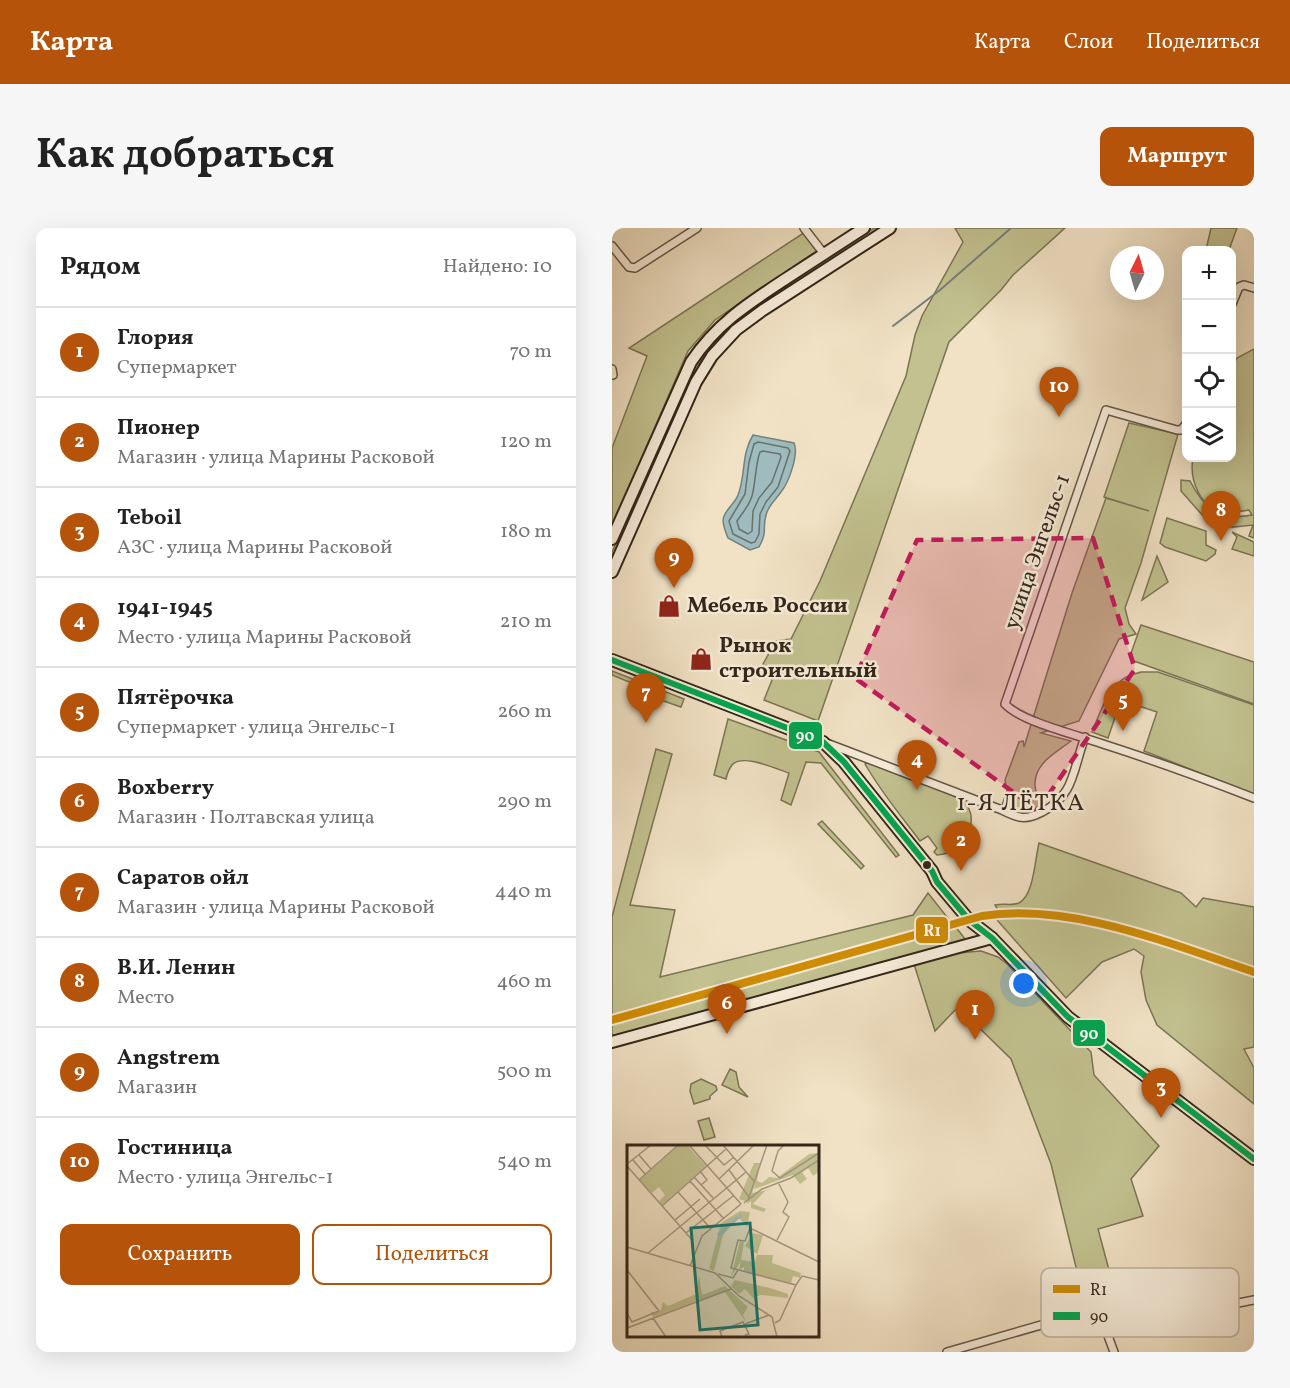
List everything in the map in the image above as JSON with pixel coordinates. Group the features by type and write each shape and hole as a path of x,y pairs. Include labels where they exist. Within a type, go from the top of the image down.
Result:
{"main road":[{"path":"612,538 691,362 702,346 722,324 745,306 864,228"},
{"path":"612,572 696,382 712,356 736,330 784,296 890,228"},
{"path":"776,285 784,296"},
{"path":"612,660 823,742 844,762 969,920 993,938 1068,1017 1254,1159"},
{"path":"612,1042 993,938"}],"street":[{"path":"612,246 629,267 635,268 697,228"},
{"path":"804,228 824,254"},
{"path":"1234,300 1239,287 1245,285 1254,288"},
{"name":"улица Энгельс-1","path":"1182,429 1177,430 1106,410 1005,704 1011,711 1028,719 1085,737 1254,798"},
{"path":"823,742 1019,818 1043,812 1060,801 1067,790 1085,737"},
{"path":"1239,1303 1254,1300"},
{"path":"947,1352 1041,1325"},
{"path":"1109,1337 1114,1352"}],"highlighted area":[{"path":"1093,538 1135,669 1038,810 855,678 917,540"}],"shaded area":[{"path":"874,228 884,228 788,291 785,286"},
{"path":"955,228 1065,228 1013,275 949,342 818,721 764,700 772,680 763,664 776,641 791,639 820,581 906,376 915,335 922,316 963,242"},
{"path":"1211,228 1237,228 1230,246 1207,246"},
{"path":"805,232 818,250 715,320 688,351 612,526 612,448 647,356 629,348"},
{"path":"777,292 780,297 720,345 612,564 612,552 703,358 730,326"},
{"path":"1254,349 1254,538 1249,536 1253,525 1212,526 1181,491 1181,480 1190,481 1201,499 1214,511 1230,516 1252,515 1249,510 1226,513 1209,506 1198,492 1192,466 1192,462 1236,462 1237,358"},
{"path":"1129,423 1178,434 1141,563 1125,608 1129,624 1136,634 1119,639 1079,721 1041,733 1071,741 1047,759 1038,771 1035,785 1039,809 1020,813 1002,805 1007,791 1005,780 1019,742 1023,741 1024,747 1072,593 1106,498 1149,511 1104,497"},
{"path":"1167,518 1206,531 1206,545 1216,550 1215,554 1206,561 1165,547 1160,543"},
{"path":"1232,532 1254,542 1254,556 1232,549 1237,537"},
{"path":"1157,556 1168,582 1142,600"},
{"path":"1141,625 1254,662 1254,704 1134,661 1130,656"},
{"path":"612,671 684,699 681,707 652,697 653,692 612,675"},
{"path":"1141,672 1158,672 1254,705 1254,794 1144,751 1157,712 1121,700 1108,738 1092,732 1112,690 1125,678"},
{"path":"728,719 819,752 899,855 896,857 821,763 806,762 791,805 781,800 789,773 759,763 743,761 732,765 726,779 714,775"},
{"path":"656,749 672,754 630,905 675,910 660,977 913,915 928,893 951,922 612,1015 612,917"},
{"path":"869,762 939,788 963,802 969,809 971,818 965,841 952,851 937,855 934,852 937,848 928,836 920,841 891,804 865,764"},
{"path":"822,821 864,866 861,869 818,824"},
{"path":"1039,843 1181,893 1196,907 1203,898 1254,907 1254,1047 1244,1049 1254,1068 1254,1104 1157,1025 1146,1000 1141,972 1144,956 1134,949 1102,962 1066,998 997,920 1002,917 995,905 1019,903 1028,892"},
{"path":"954,925 966,940 612,1038 612,1020"},
{"path":"981,951 998,957 1007,964 1091,1052 1094,1075 1159,1146 1131,1179 1143,1216 1098,1229 1108,1268 1076,1268 1051,1164 1011,1059 958,1007 935,1031 914,964 958,953"},
{"path":"730,1069 736,1072 739,1087 748,1097 722,1085"},
{"path":"701,1079 716,1086 717,1090 710,1096 710,1099 694,1104 690,1091 691,1084"},
{"path":"709,1118 715,1137 704,1140 698,1121"}],"water":[{"path":"753,435 794,443 795,454 787,482 767,512 762,542 759,547 750,550 728,538 723,520 725,513 738,495 745,457"}],"waterway":[{"path":"893,326 940,290 1011,228"}],"transit line":[{"name":"90","path":"612,660 823,742 844,762 969,920 992,938 1068,1017 1254,1159"},
{"name":"R1","path":"612,1020 982,916 1016,913 1085,920 1120,928 1254,972"}],"place":[{"name":"Гостиница","path":"1059,417"},
{"name":"В.И. Ленин","path":"1221,541"},
{"name":"Angstrem","path":"674,588"},
{"name":"Мебель России","path":"669,606"},
{"name":"Рынок строительный","path":"701,659"},
{"name":"Саратов ойл","path":"646,723"},
{"name":"Пятёрочка","path":"1123,731"},
{"name":"1941-1945","path":"917,790"},
{"name":"Пионер","path":"961,871"},
{"name":"Boxberry","path":"727,1034"},
{"name":"Глория","path":"975,1040"},
{"name":"Teboil","path":"1161,1118"}],"district":[{"name":"1-Я ЛЁТКА","path":"1021,804"}]}
